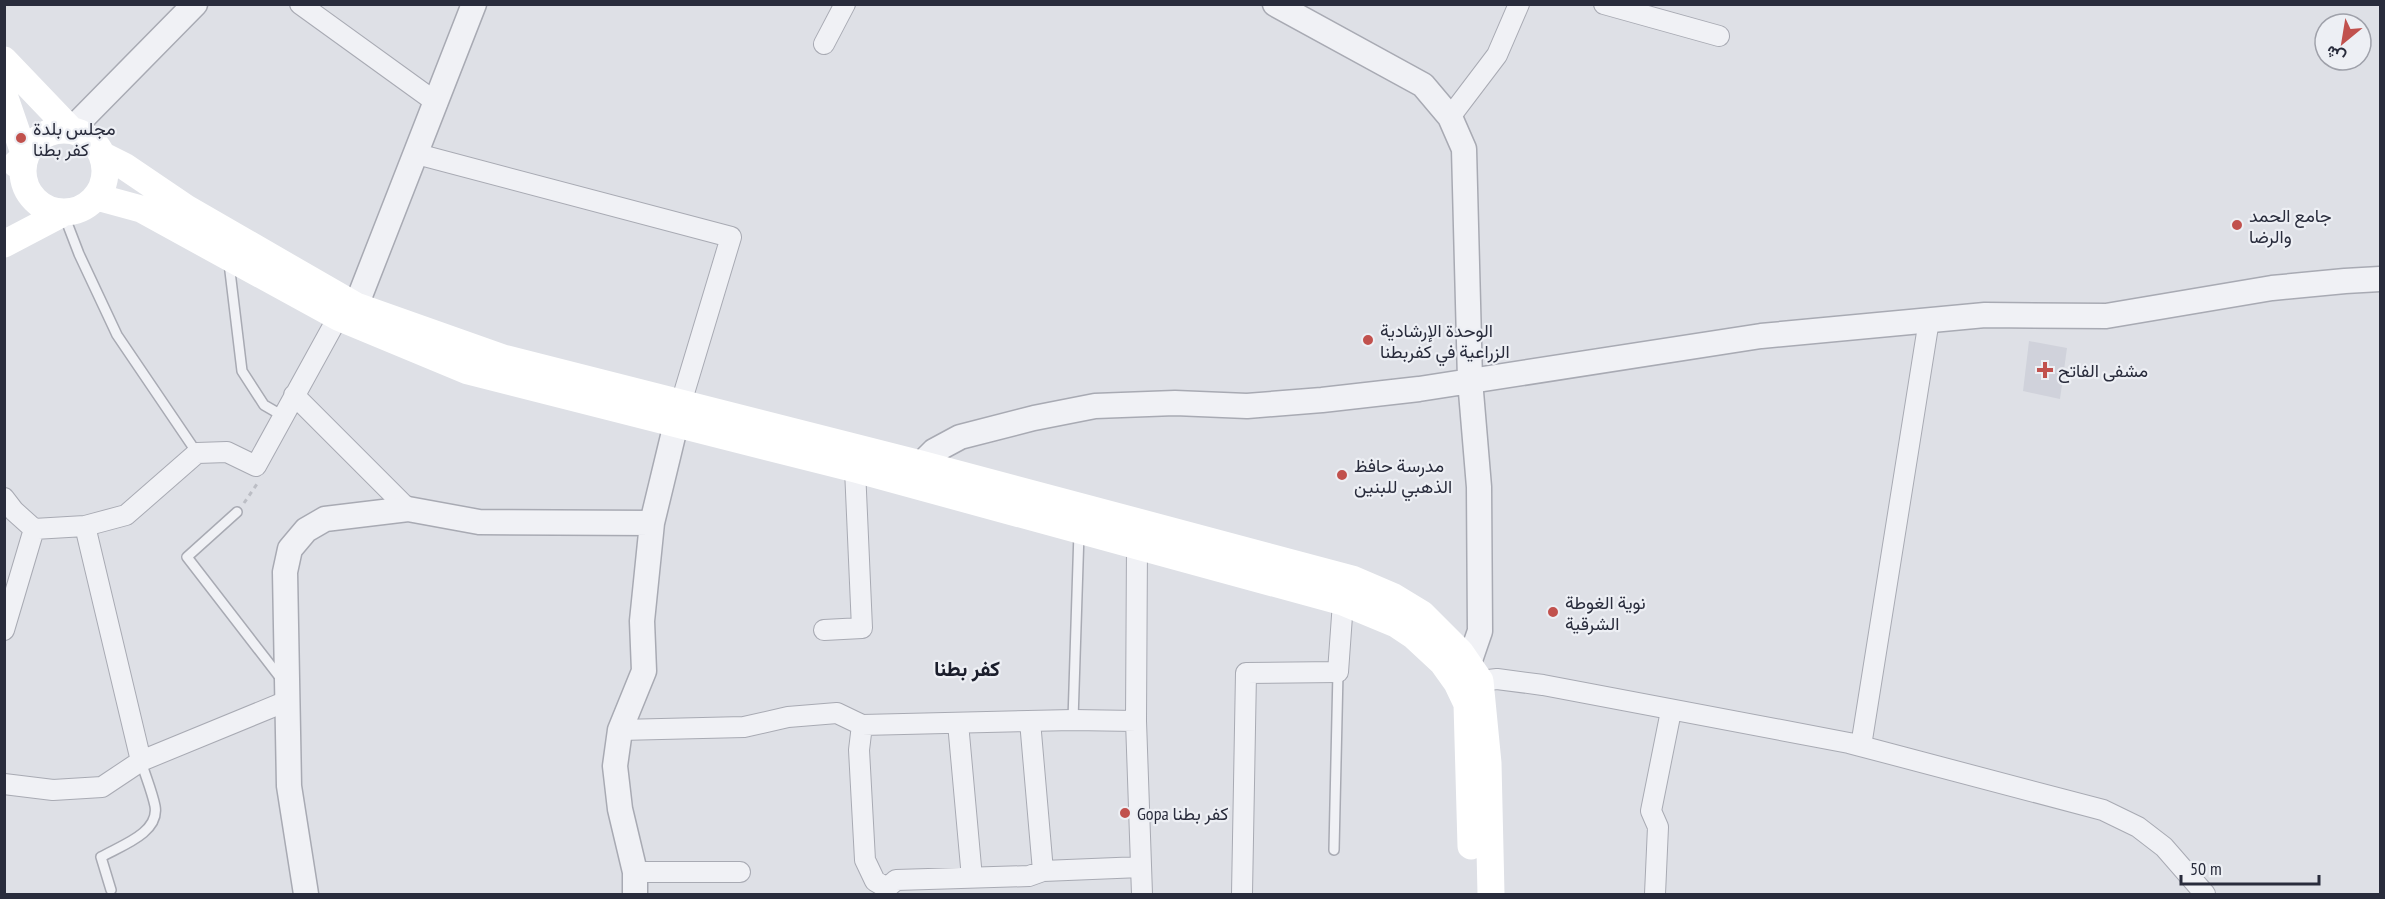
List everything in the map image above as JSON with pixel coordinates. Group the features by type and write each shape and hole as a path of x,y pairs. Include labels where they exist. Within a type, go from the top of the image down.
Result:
{"main road":[{"path":"4,60 71,130"},
{"path":"4,95 25,156 24,182 30,194 39,204 63,213"},
{"path":"4,174 25,156 43,135 57,130 71,130 84,135 95,144 102,156 105,177 97,197 87,205 76,211 63,213 4,244"},
{"path":"102,156 124,166 347,311"},
{"path":"97,197 141,209 229,257 347,311 855,469 1343,602 1396,624 1414,636 1442,662 1457,683 1467,704 1473,894"},
{"path":"678,413 921,464 1352,579 1394,597 1422,614 1442,632 1474,672 1488,763 1491,894"}],"street":[{"path":"71,130 195,4"},
{"path":"300,4 437,103"},
{"path":"4,498 14,511 34,529 85,526 126,515 197,453 227,452 256,466 294,395 347,311 417,154 474,4"},
{"path":"824,44 845,4"},
{"path":"1275,4 1423,85 1450,117 1464,149 1470,380 1479,487 1480,631 1474,672 1497,679 1542,685 1861,746 2103,810 2138,827 2164,847 2205,894"},
{"path":"1450,117 1497,55 1520,4"},
{"path":"1604,4 1719,36"},
{"path":"417,154 731,237 678,413 652,523 642,621 644,671 620,730 615,766 620,809 635,883 740,872"},
{"path":"921,464 934,451 960,437 1034,418 1095,406 1175,403 1247,406 1355,396 1761,336 1985,315 2106,316 2272,288 2380,279"},
{"path":"1861,746 1929,320"},
{"path":"294,395 408,509"},
{"path":"824,630 862,628 855,469"},
{"path":"306,894 289,786 285,572 290,549 306,530 324,519 408,509 480,522 652,523"},
{"path":"85,526 141,761"},
{"path":"4,630 34,529"},
{"path":"1137,545 1136,721 1142,894"},
{"path":"1242,894 1246,674 1338,672 1343,602"},
{"path":"4,784 53,790 102,787 141,761 287,694"},
{"path":"1655,894 1658,826 1651,811 1671,711"},
{"path":"620,730 744,727 788,717 837,713 862,725 1073,720 1136,721"},
{"path":"1030,721 1043,871"},
{"path":"958,723 972,878"},
{"path":"862,725 859,750 865,860 874,881 887,891 896,880 1029,876 1043,871 1141,867"}],"lane":[{"path":"63,213 79,254 117,334 197,453"},
{"path":"229,257 242,371 264,405 284,416"},
{"path":"237,512 187,557 287,694"},
{"path":"1073,720 1079,529"},
{"path":"1334,850 1338,672"},
{"path":"111,890 101,857 144,833 153,822 156,808 141,761"}],"path":[{"path":"237,512 261,479 256,466"}],"shaded area":[{"name":"مشفى الفاتح","path":"2029,341 2067,348 2060,399 2023,391"}],"place":[{"name":"مجلس بلدة كفر بطنا","path":"21,138"},
{"name":"جامع الحمد والرضا","path":"2237,225"},
{"name":"الوحدة الإرشادية الزراعية في كفربطنا","path":"1368,340"},
{"name":"مشفى الفاتح","path":"2045,370"},
{"name":"مدرسة حافظ الذهبي للبنين","path":"1342,475"},
{"name":"نوية الغوطة الشرقية","path":"1553,612"},
{"name":"Gopa كفر بطنا","path":"1125,813"}],"district":[{"name":"كفر بطنا","path":"967,668"}]}
